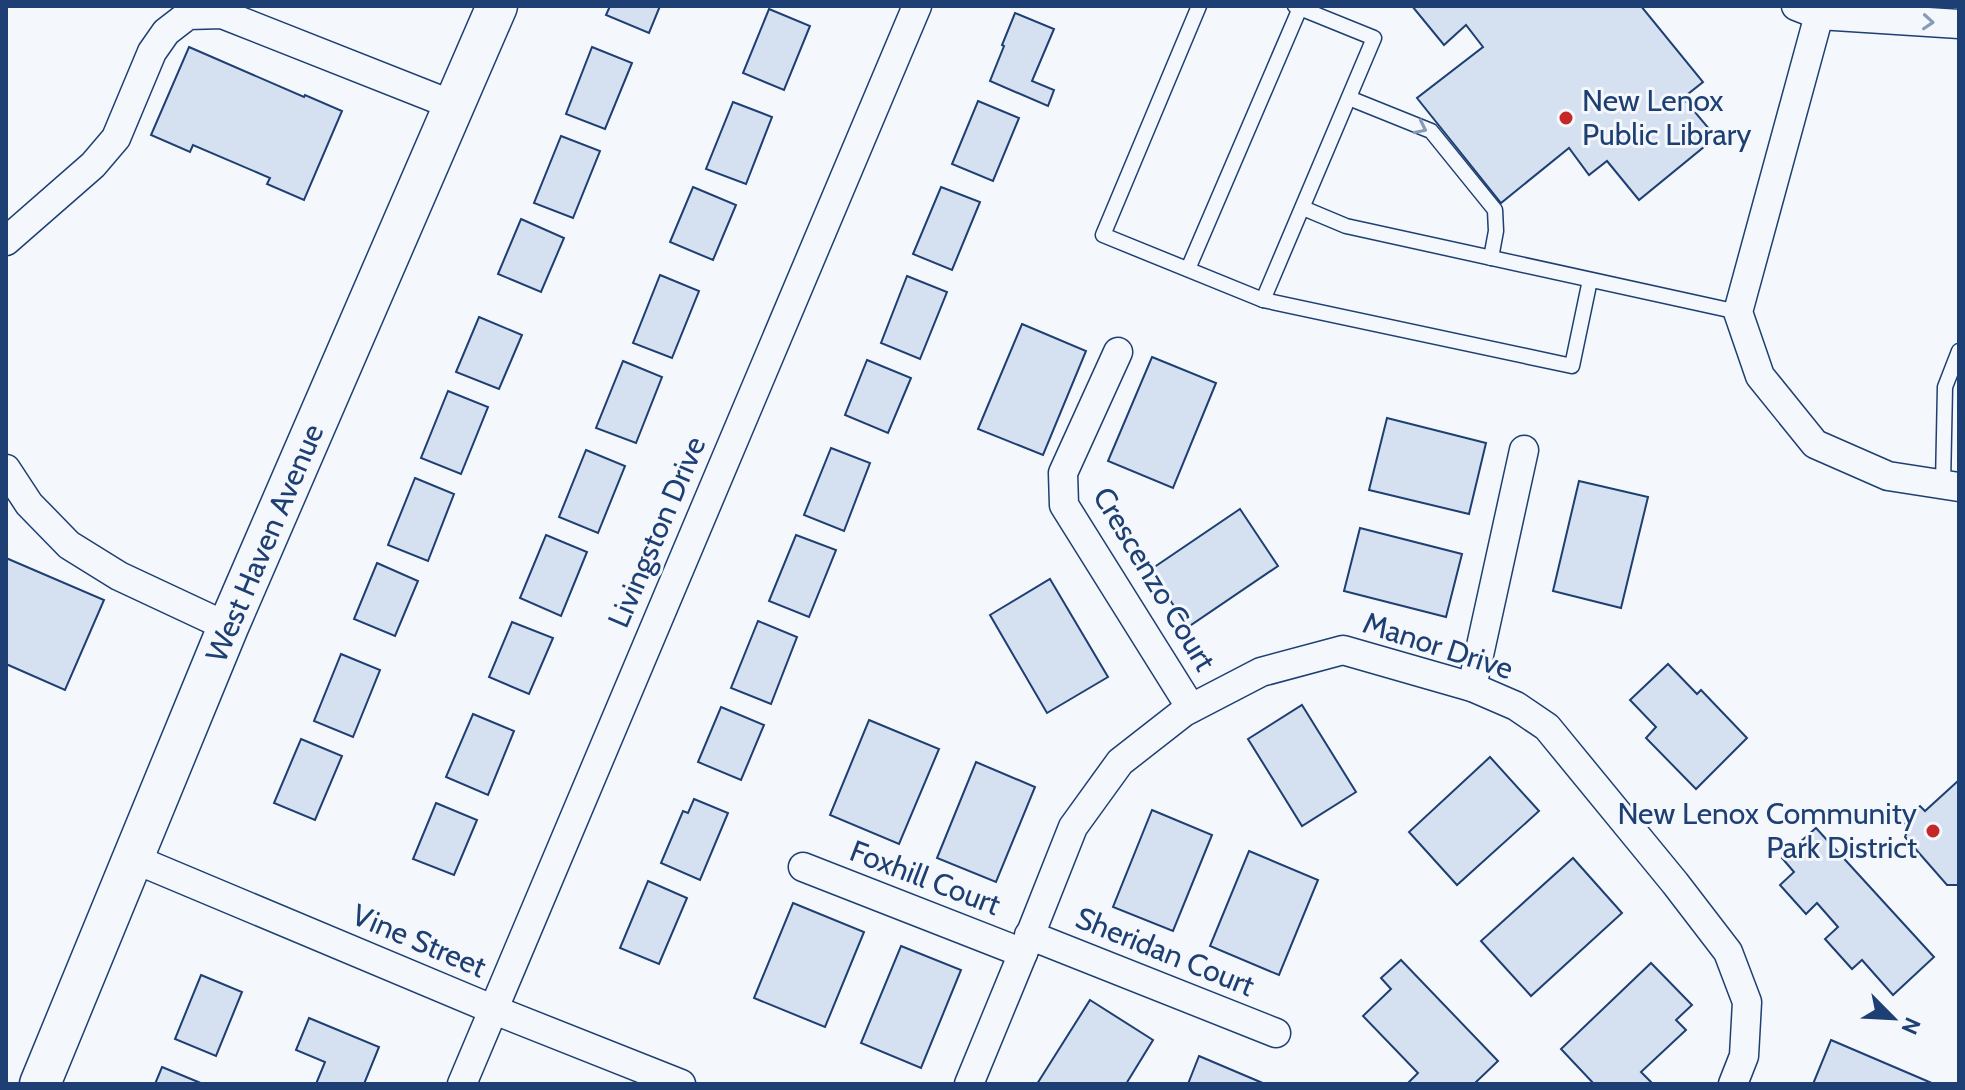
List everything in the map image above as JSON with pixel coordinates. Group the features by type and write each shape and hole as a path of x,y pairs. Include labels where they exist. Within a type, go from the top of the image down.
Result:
{"street":[{"name":"West Haven Avenue","path":"40,1084 228,627 497,6"},
{"name":"Livingston Drive","path":"462,1084 917,6"},
{"path":"1951,486 1888,476 1815,444 1760,376 1738,312 1808,11 1959,24"},
{"path":"6,241 93,165 116,138 152,52 166,32 188,15 222,14 455,106"},
{"name":"Crescenzo Court","path":"1118,352 1063,473 1064,505 1191,708"},
{"path":"1472,687 1524,450"},
{"path":"6,469 29,504 69,545 119,576 228,627"},
{"name":"Manor Drive","path":"969,1084 1073,827 1120,762 1184,712 1261,672 1343,650 1472,687 1516,706 1547,727 1728,952 1747,1002 1744,1056 1733,1084"},
{"name":"Vine Street","path":"132,858 492,1009 681,1084"},
{"name":"Foxhill Court","path":"803,867 1026,944"},
{"name":"Sheridan Court","path":"1026,944 1276,1033"}],"lane":[{"path":"1199,6 1103,235 1263,300 1572,366 1590,280"},
{"path":"1188,269 1297,7 1374,38 1263,300"},
{"path":"1349,98 1431,131 1495,210 1496,231 1491,258"},
{"path":"1303,208 1346,226 1738,312"},
{"path":"1951,486 1943,434 1945,387 1959,351"}],"building":[{"path":"610,6 660,6 649,33 606,15"},
{"name":"New Lenox Public Library","path":"1412,6 1641,6 1703,82 1683,98 1716,137 1639,200 1607,161 1589,175 1569,148 1501,203 1417,98 1483,47 1466,25 1444,45"},
{"path":"769,9 810,26 784,90 743,73"},
{"path":"1015,13 1054,29 1032,81 1054,90 1048,106 990,81"},
{"path":"189,47 342,111 304,200 267,184 270,178 193,145 190,152 151,135"},
{"path":"592,47 632,63 605,129 566,114"},
{"path":"978,101 1019,118 993,181 952,164"},
{"path":"733,102 772,117 746,184 706,169"},
{"path":"561,136 600,151 573,218 534,203"},
{"path":"693,187 736,205 713,260 670,242"},
{"path":"941,187 980,202 952,270 913,254"},
{"path":"521,219 564,238 541,292 498,274"},
{"path":"660,275 699,291 672,358 633,343"},
{"path":"907,276 947,292 920,359 881,343"},
{"path":"479,317 522,335 499,389 456,372"},
{"path":"1022,324 1086,351 1043,455 978,429"},
{"path":"1152,357 1216,383 1173,488 1108,461"},
{"path":"867,360 911,378 888,433 845,415"},
{"path":"623,361 662,377 636,443 596,428"},
{"path":"448,391 488,407 461,474 421,458"},
{"path":"1387,418 1486,443 1469,514 1369,490"},
{"path":"831,448 870,463 844,531 804,515"},
{"path":"586,450 625,466 598,533 559,517"},
{"path":"415,478 454,494 428,561 388,545"},
{"path":"1579,481 1648,497 1621,608 1553,591"},
{"path":"1240,509 1278,566 1188,627 1150,570"},
{"path":"1360,528 1462,554 1446,617 1344,591"},
{"path":"546,535 587,552 561,616 520,598"},
{"path":"796,535 836,550 809,617 769,601"},
{"path":"6,558 104,600 65,690 6,664"},
{"path":"377,563 418,581 395,636 354,619"},
{"path":"1050,579 1108,677 1047,713 990,615"},
{"path":"758,621 797,637 771,704 731,688"},
{"path":"512,622 553,638 529,694 489,677"},
{"path":"341,654 380,670 353,737 314,721"},
{"path":"1668,664 1697,694 1701,690 1747,738 1696,789 1646,738 1656,727 1630,700"},
{"path":"1302,705 1356,792 1302,826 1248,739"},
{"path":"721,707 764,725 741,780 698,762"},
{"path":"473,714 514,731 488,795 446,777"},
{"path":"869,720 939,749 899,844 830,815"},
{"path":"301,739 342,756 315,820 274,803"},
{"path":"1490,757 1539,811 1457,885 1409,832"},
{"path":"976,762 1035,787 996,882 937,858"},
{"name":"New Lenox Community Park District","path":"1959,780 1959,885 1947,885 1905,837 1909,826 1901,822 1920,806 1925,811"},
{"path":"694,799 728,813 700,880 661,863 683,811 688,813"},
{"path":"436,803 477,820 454,875 413,859"},
{"path":"1152,810 1212,835 1173,931 1113,907"},
{"path":"1816,828 1934,957 1893,995 1862,960 1852,969 1825,939 1838,927 1817,903 1806,914 1780,885 1794,872 1782,858"},
{"path":"1249,851 1318,880 1279,975 1210,946"},
{"path":"1573,858 1622,913 1531,996 1481,941"},
{"path":"648,881 687,898 659,964 620,948"},
{"path":"793,903 864,932 825,1027 754,998"},
{"path":"901,946 961,970 921,1068 861,1043"},
{"path":"1401,960 1498,1061 1474,1084 1407,1084 1418,1073 1363,1016 1391,989 1381,978"},
{"path":"1651,963 1692,1005 1676,1020 1686,1030 1641,1072 1653,1084 1594,1084 1561,1049"},
{"path":"201,975 242,992 216,1056 175,1039"},
{"path":"1090,1000 1153,1040 1126,1084 1037,1084"},
{"path":"309,1018 379,1047 364,1084 316,1084 325,1062 296,1050"},
{"path":"1831,1040 1934,1084 1813,1084"},
{"path":"1199,1056 1265,1084 1188,1084"},
{"path":"162,1067 203,1084 155,1084"}],"place":[{"name":"New Lenox Public Library","path":"1566,118"},
{"name":"New Lenox Community Park District","path":"1933,831"}]}
